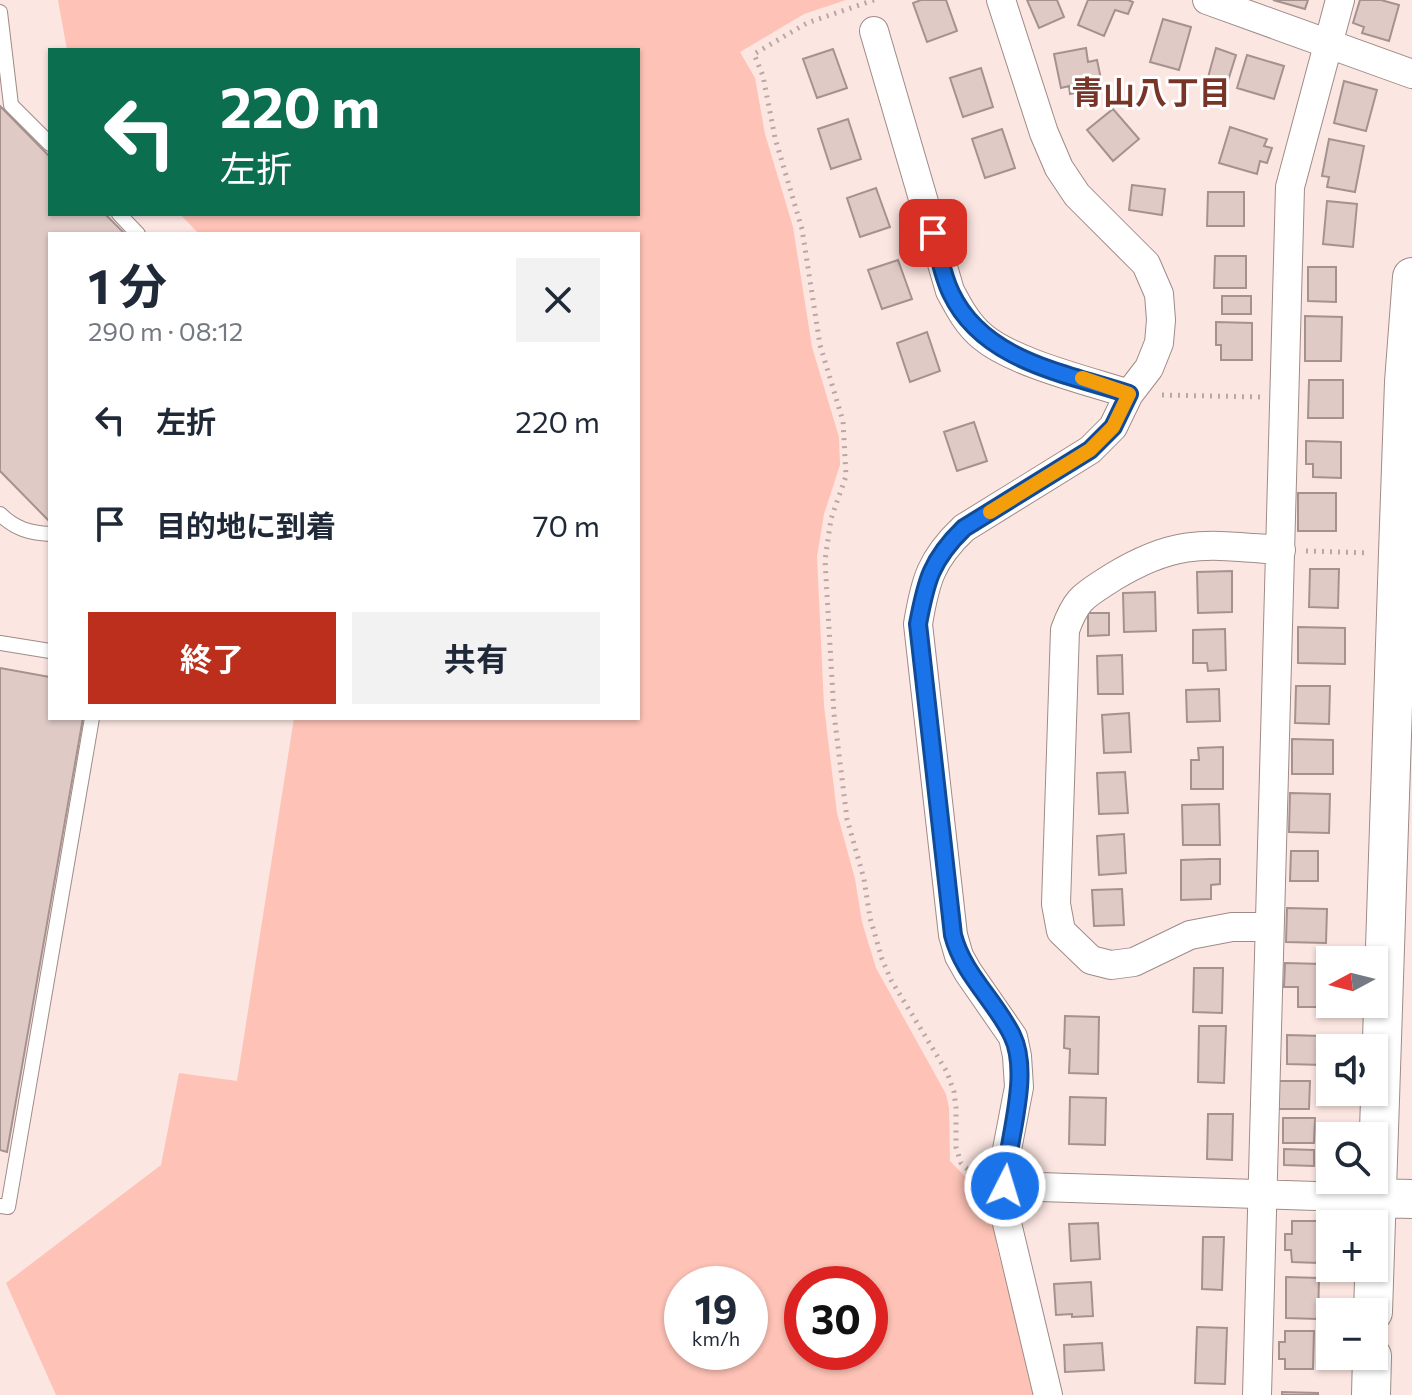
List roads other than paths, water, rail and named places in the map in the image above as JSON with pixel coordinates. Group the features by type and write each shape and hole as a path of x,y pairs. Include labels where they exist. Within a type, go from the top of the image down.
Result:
{"street":[{"path":"1001,0 1044,133 1059,168 1077,195 1146,264 1159,294 1161,320 1159,343 1149,368 1129,394 1113,427 1090,450 964,528 948,544 929,575 918,624 953,935 959,956 1013,1037 1017,1056 1019,1087 1005,1160 1006,1219 1048,1395"},
{"path":"1207,0 1412,74"},
{"path":"1257,1395 1290,187 1340,0"},
{"path":"874,31 950,291 964,317 982,337 1008,353 1129,394"},
{"path":"1376,1298 1394,1198 1393,553 1412,277"},
{"path":"1269,927 1232,927 1190,935 1134,962 1111,965 1091,960 1061,931 1056,904 1063,676 1065,630 1074,606 1083,596 1123,571 1153,555 1193,545 1281,550"},
{"path":"1005,1186 1394,1198"},
{"path":"1371,1395 1372,1370"}],"lane":[{"path":"0,12 11,105 48,142"},
{"path":"121,216 136,232"},
{"path":"0,514 18,528 33,534 48,534"},
{"path":"0,643 48,651"},
{"path":"0,1206 8,1207 92,720"}],"district":[{"name":"青山八丁目","path":"1151,91"}]}
